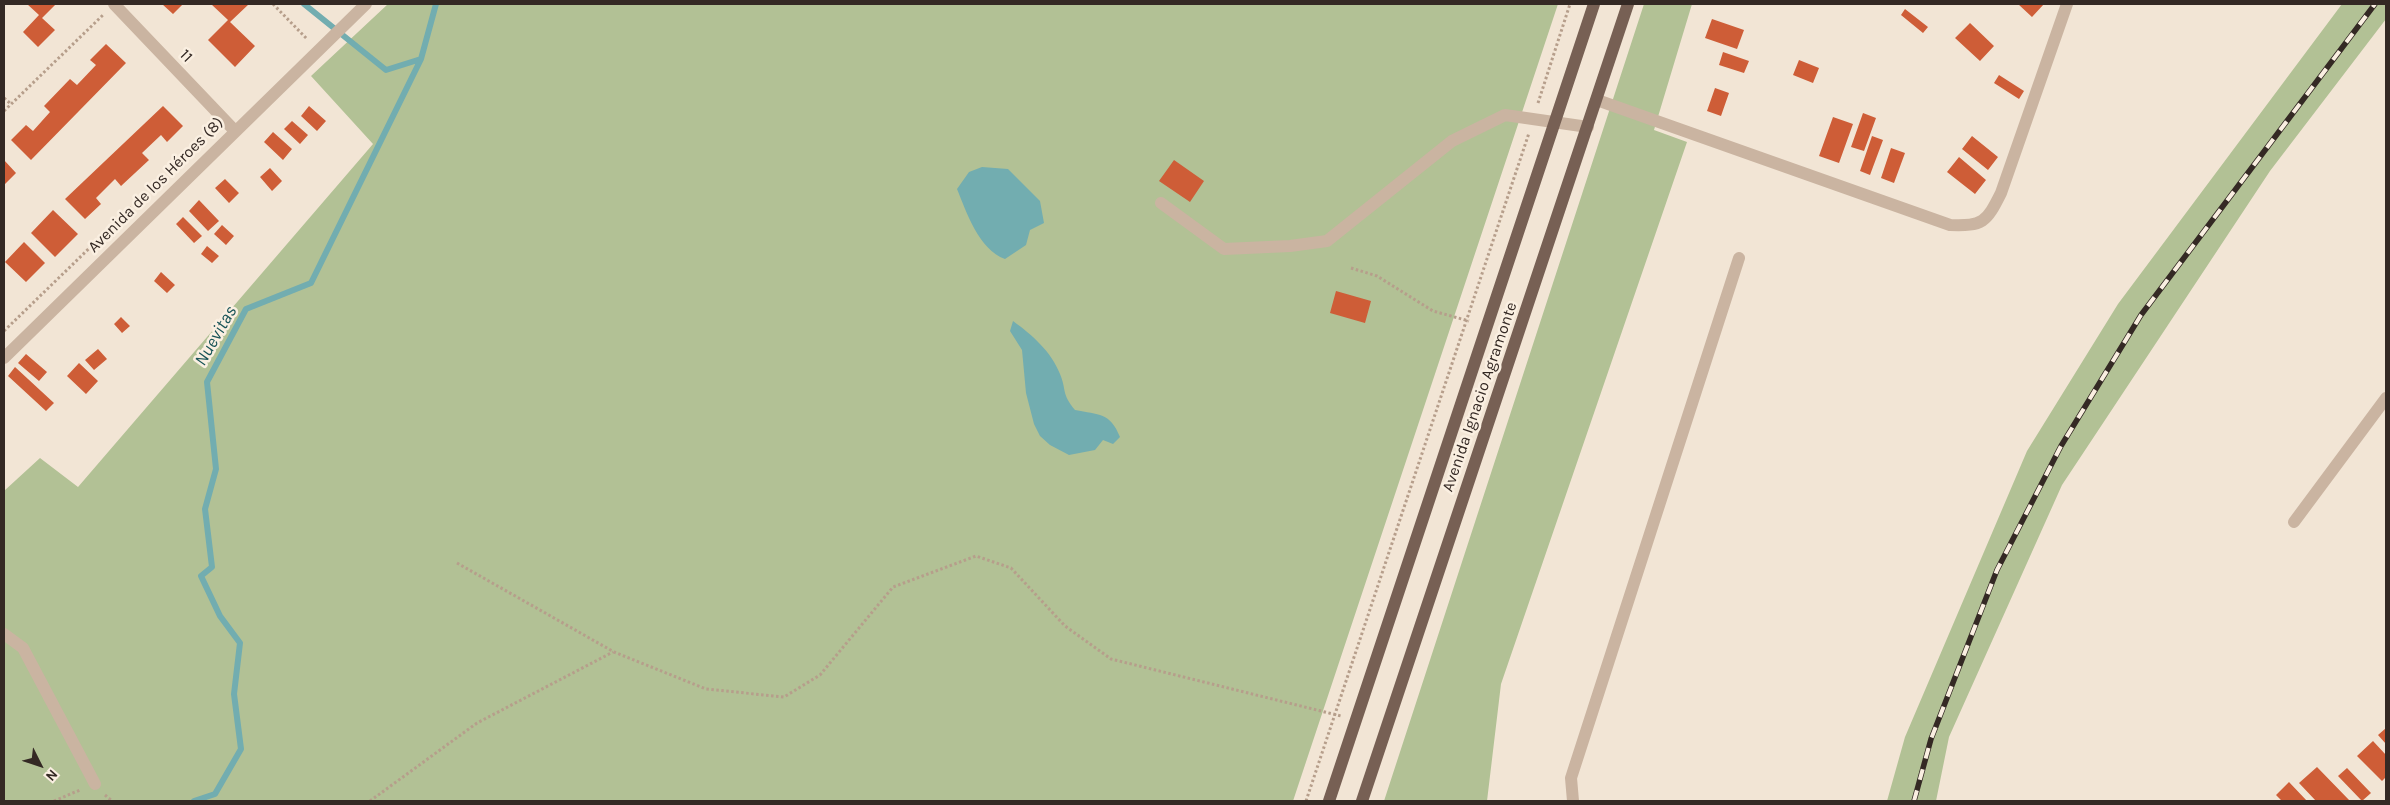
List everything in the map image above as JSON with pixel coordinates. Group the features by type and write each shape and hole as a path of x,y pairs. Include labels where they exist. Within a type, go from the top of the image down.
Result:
{"main road":[{"name":"Avenida Ignacio Agramonte","path":"1329,801 1594,4"},
{"name":"Avenida Ignacio Agramonte","path":"1362,801 1628,4"}],"street":[{"name":"11","path":"114,4 235,131"},
{"name":"Avenida de los Héroes (8)","path":"4,358 366,4"},
{"path":"1597,100 1950,225 1975,225 1990,214 2001,193 2067,4"},
{"path":"1160,203 1224,249 1290,246 1326,241 1452,140 1505,115 1588,127"},
{"path":"1573,801 1571,778 1739,258"},
{"path":"2294,522 2386,398"},
{"path":"4,634 23,648 95,784"}],"path":[{"path":"4,111 114,4"},
{"path":"273,4 318,51"},
{"path":"1306,801 1468,321 1570,4"},
{"path":"4,98 11,104"},
{"path":"1352,268 1377,276 1433,311 1487,326"},
{"path":"457,563 614,652 706,689 784,697 820,675 893,587 976,556 1011,568 1065,626 1111,659 1356,720"},
{"path":"370,801 477,723 614,652"},
{"path":"54,801 95,784"}],"green space":[{"path":"388,4 1558,4 1293,801 4,801 4,491 40,458 78,487 373,144 311,76"},
{"path":"1644,4 1692,4 1654,130 1687,142 1501,684 1487,801 1384,801"},
{"path":"2342,4 2386,4 2386,19 2270,171 2062,485 1949,737 1936,801 1887,801 1905,737 2027,451 2118,304"}],"water":[{"path":"982,167 1008,169 1040,201 1044,223 1030,230 1026,245 1005,259 996,254 981,239 969,218 957,189 969,172"},
{"path":"1013,321 1034,338 1052,358 1060,374 1066,396 1075,410 1103,416 1112,423 1120,437 1113,444 1103,440 1095,450 1069,455 1050,445 1040,436 1034,424 1026,393 1022,350 1010,331"}],"building":[{"path":"27,4 56,4 42,18 55,30 38,47 23,32 39,15"},
{"path":"162,4 183,4 173,14"},
{"path":"211,4 249,4 230,22 255,46 235,67 208,40 228,20"},
{"path":"2018,4 2044,4 2032,17"},
{"path":"1905,9 1928,27 1923,33 1901,15"},
{"path":"1712,19 1744,30 1737,49 1705,38"},
{"path":"1970,23 1994,46 1980,61 1955,38"},
{"path":"106,44 126,63 31,160 11,140 26,125 33,131 50,112 44,106 70,79 77,85 96,65 90,60"},
{"path":"1723,52 1749,61 1744,73 1719,65"},
{"path":"1799,60 1819,68 1813,83 1793,75"},
{"path":"1999,75 2024,91 2019,99 1994,83"},
{"path":"1715,88 1729,93 1721,116 1707,111"},
{"path":"163,106 183,126 167,142 161,135 142,153 149,160 121,186 115,179 96,198 101,204 85,219 65,199"},
{"path":"309,106 326,121 317,131 301,116"},
{"path":"1863,113 1876,118 1864,151 1851,147"},
{"path":"1833,117 1853,124 1839,163 1819,156"},
{"path":"292,121 308,135 300,144 284,129"},
{"path":"273,132 292,149 283,160 264,142"},
{"path":"1872,136 1883,140 1870,175 1860,171"},
{"path":"1972,136 1998,157 1988,170 1962,149"},
{"path":"1891,148 1905,153 1894,183 1881,178"},
{"path":"1959,157 1986,180 1975,194 1947,172"},
{"path":"4,160 16,173 4,185"},
{"path":"1174,160 1204,181 1190,202 1159,181"},
{"path":"270,168 282,181 272,191 260,177"},
{"path":"225,179 239,193 229,203 215,188"},
{"path":"199,200 219,221 208,231 189,211"},
{"path":"53,210 78,234 55,257 31,233"},
{"path":"183,217 202,236 194,243 176,224"},
{"path":"222,225 234,236 226,245 214,234"},
{"path":"24,242 45,263 26,282 5,262"},
{"path":"207,246 219,256 212,263 201,254"},
{"path":"161,272 175,285 167,293 154,281"},
{"path":"1336,291 1371,301 1365,323 1330,313"},
{"path":"121,317 130,326 122,333 114,324"},
{"path":"98,349 107,359 94,370 85,360"},
{"path":"26,354 47,372 39,381 18,363"},
{"path":"79,363 98,381 86,394 67,376"},
{"path":"15,367 54,403 46,411 8,376"},
{"path":"2386,728 2386,744 2378,735"},
{"path":"2373,741 2386,755 2386,777 2382,781 2357,756"},
{"path":"2317,767 2350,801 2316,801 2299,783"},
{"path":"2347,768 2371,793 2362,801 2338,776"},
{"path":"2289,782 2307,801 2282,801 2276,795"}],"waterway":[{"path":"304,4 386,70 421,59"},
{"name":"Nuevitas","path":"194,801 215,794 241,749 234,694 240,643 220,616 201,576 212,567 205,509 216,469 207,382 246,309 311,283 421,59 436,4"}],"railway":[{"path":"1914,801 1931,739 1997,570 2061,446 2141,315 2375,4"}]}
